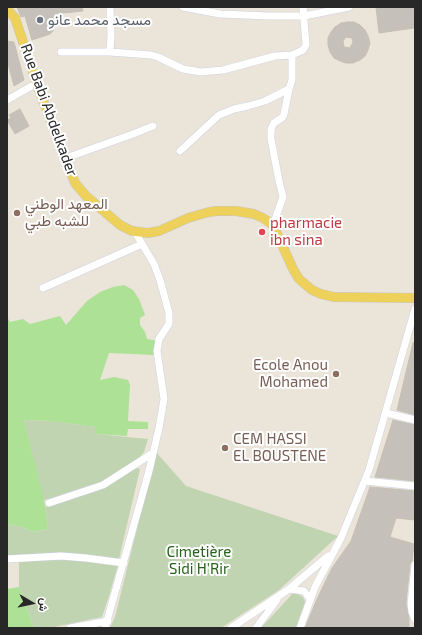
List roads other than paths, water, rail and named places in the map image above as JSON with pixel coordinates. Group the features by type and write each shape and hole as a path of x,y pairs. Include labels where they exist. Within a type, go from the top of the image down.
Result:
{"main road":[{"name":"Rue Babi Abdelkader","path":"7,9 14,18 75,183 86,196 120,225 135,232 143,233 160,231 198,215 218,210 254,214 274,225"},
{"path":"274,225 293,269 299,279 312,290 334,297 415,298"}],"street":[{"path":"12,7 14,18"},
{"path":"110,7 112,35 110,52"},
{"path":"183,7 220,14 269,16 304,16 349,7"},
{"path":"61,52 110,52 158,57 183,69 201,72 223,70 275,56 292,55 303,50 306,44 303,7"},
{"path":"274,225 283,197 271,138 271,129 274,123 283,117 284,114 292,80 292,55"},
{"path":"7,100 37,82"},
{"path":"180,151 219,115 234,109 265,101 289,89"},
{"path":"66,158 153,126"},
{"path":"105,628 153,453 164,399 157,348 159,339 169,324 170,318 160,280 154,264 135,232"},
{"path":"43,288 142,244"},
{"path":"300,628 319,577 346,527 365,480 386,413 415,309"},
{"path":"386,413 415,420"},
{"path":"49,503 103,485 153,453"},
{"path":"365,480 415,486"},
{"path":"231,628 289,589 319,565 336,548"},
{"path":"7,559 61,556 124,563"},
{"path":"415,565 411,604 415,619"},
{"path":"289,589 304,591 310,599"},
{"path":"256,628 280,595"},
{"path":"70,628 108,621"}],"place":[{"name":"مسجد محمد عانو","path":"40,20"},
{"name":"المعهد الوطني للشبه طبي","path":"17,213"},
{"name":"pharmacie ibn sina","path":"262,232"},
{"name":"Ecole Anou Mohamed","path":"336,374"},
{"name":"CEM HASSI EL BOUSTENE","path":"225,448"}],"park label":[{"name":"Cimetière Sidi H'Rir","path":"199,560"}]}
